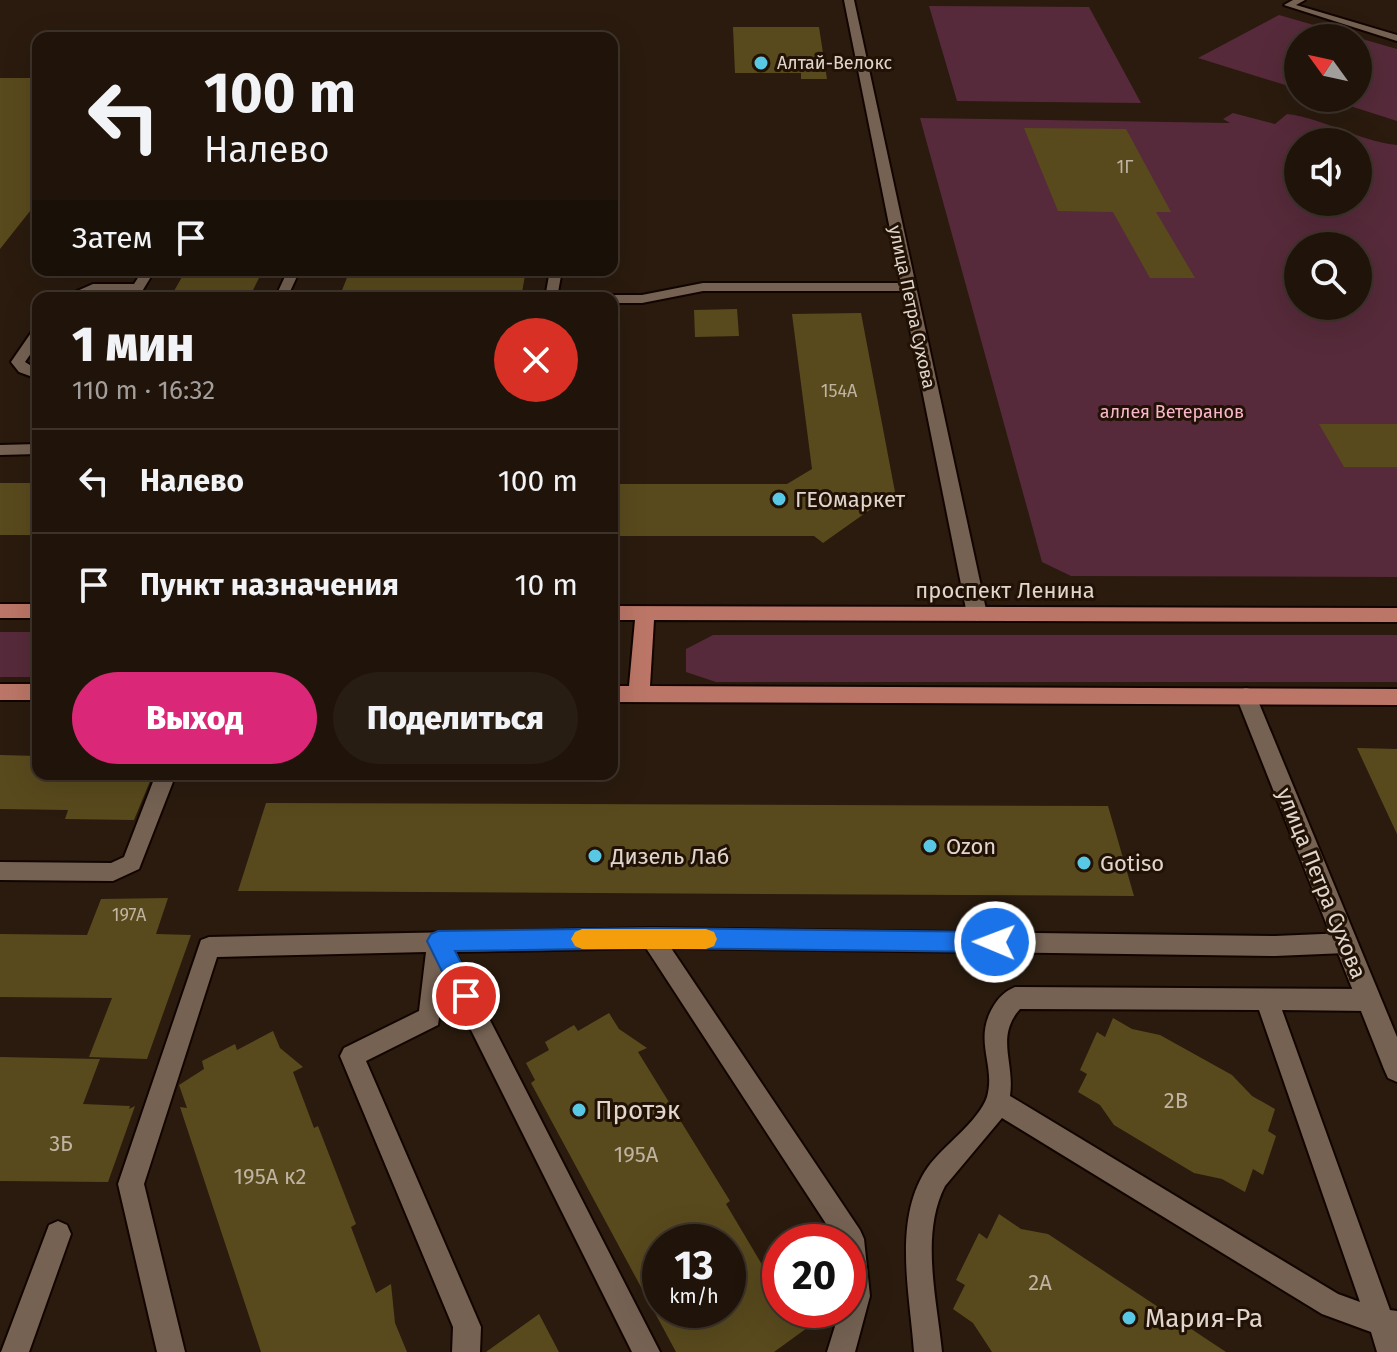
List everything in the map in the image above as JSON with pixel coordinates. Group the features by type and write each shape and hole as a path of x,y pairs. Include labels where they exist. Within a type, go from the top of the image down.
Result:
{"main road":[{"path":"0,611 32,611"},
{"name":"проспект Ленина","path":"618,613 1397,615"},
{"path":"639,694 645,613"},
{"path":"0,692 32,692"},
{"path":"618,694 1397,697"}],"street":[{"name":"улица Петра Сухова","path":"849,0 977,614"},
{"name":"улица Петра Сухова","path":"1246,696 1397,1069"}],"lane":[{"path":"1301,0 1288,5 1397,38"},
{"path":"618,299 642,299 703,287 909,287"},
{"path":"83,292 93,288 127,292"},
{"path":"32,342 18,362 32,372"},
{"path":"0,450 32,448"},
{"path":"0,871 113,872 132,863 164,780"},
{"path":"171,1352 131,1184 209,947 652,938 1275,946 1346,943"},
{"path":"652,938 851,1239 857,1296 841,1352"},
{"path":"438,941 430,1017 352,1056 467,1327 466,1352"},
{"path":"438,941 646,1352"},
{"path":"928,1352 919,1218 934,1180 998,1102 1000,1070 992,1035 1000,1011 1015,998 1369,1000"},
{"path":"1267,1001 1389,1324 1391,1352"},
{"path":"998,1102 1331,1305 1389,1324"},
{"path":"15,1352 58,1234"}],"green space":[{"path":"929,6 1089,7 1141,103 957,101"},
{"path":"1279,15 1310,24 1284,24 1284,85 1198,58"},
{"path":"1372,42 1397,49 1397,121 1369,112 1372,112"},
{"name":"аллея Ветеранов","path":"1233,113 1275,124 1287,114 1337,128 1284,128 1284,216 1372,216 1372,140 1397,145 1397,577 1071,576 1042,562 920,118 1230,123 1223,119"},
{"path":"0,632 32,632 32,677 0,677"},
{"path":"713,635 1397,635 1397,682 716,682 686,672 686,649"}],"building":[{"path":"733,27 819,27 827,79 801,79 801,73 735,73"},
{"path":"0,78 32,78 32,209 0,249"},
{"path":"1024,128 1126,129 1171,212 1156,212 1195,278 1150,278 1113,212 1058,211"},
{"path":"183,276 260,276 252,292 173,292"},
{"path":"348,276 525,276 522,292 341,292"},
{"path":"737,309 739,336 695,337 694,310"},
{"path":"861,313 895,492 823,543 814,536 618,536 618,484 787,484 812,469 792,314"},
{"path":"1319,424 1397,424 1397,467 1344,467"},
{"path":"0,483 32,483 32,535 0,535"},
{"path":"1357,748 1397,749 1397,834"},
{"path":"0,755 32,756 32,780 151,780 134,820 65,819 68,810 0,809"},
{"path":"266,803 1108,806 1134,896 238,891"},
{"path":"168,898 156,934 191,935 147,1059 89,1057 112,998 0,997 0,934 87,935 101,899"},
{"path":"609,1013 619,1029 647,1048 638,1052 730,1201 726,1204 738,1224 642,1224 642,1289 531,1083 535,1080 526,1063 549,1050 545,1042 574,1025 578,1031"},
{"path":"1113,1018 1132,1029 1160,1035 1232,1075 1252,1096 1275,1109 1268,1131 1276,1136 1263,1175 1253,1169 1245,1192 1222,1179 1194,1173 1114,1125 1100,1105 1078,1092 1087,1074 1080,1070 1097,1032 1105,1037"},
{"path":"273,1031 280,1048 303,1067 293,1072 314,1128 318,1126 356,1224 351,1227 376,1293 391,1284 395,1323 407,1352 261,1352 180,1107 187,1108 179,1085 204,1069 202,1061 235,1044 237,1050"},
{"path":"0,1057 100,1059 83,1104 130,1106 129,1109 135,1106 108,1182 0,1181"},
{"path":"999,1214 1021,1229 1048,1234 1226,1352 992,1352 973,1323 953,1309 965,1285 956,1280 979,1233 987,1239"},
{"path":"746,1238 762,1265 762,1328 807,1328 774,1352 676,1352 663,1328 746,1328"},
{"path":"539,1314 559,1352 486,1352"}],"slow traffic":[{"path":"582,939 706,939"}],"place":[{"name":"Алтай-Велокс","path":"761,63"},
{"name":"ГЕОмаркет","path":"779,499"},
{"name":"Ozon","path":"930,846"},
{"name":"Дизель Лаб","path":"595,856"},
{"name":"Gotiso","path":"1084,863"},
{"name":"Протэк","path":"579,1110"},
{"name":"Мария-Ра","path":"1129,1318"}],"route":[{"path":"466,996 438,941 652,938 995,942"}]}
